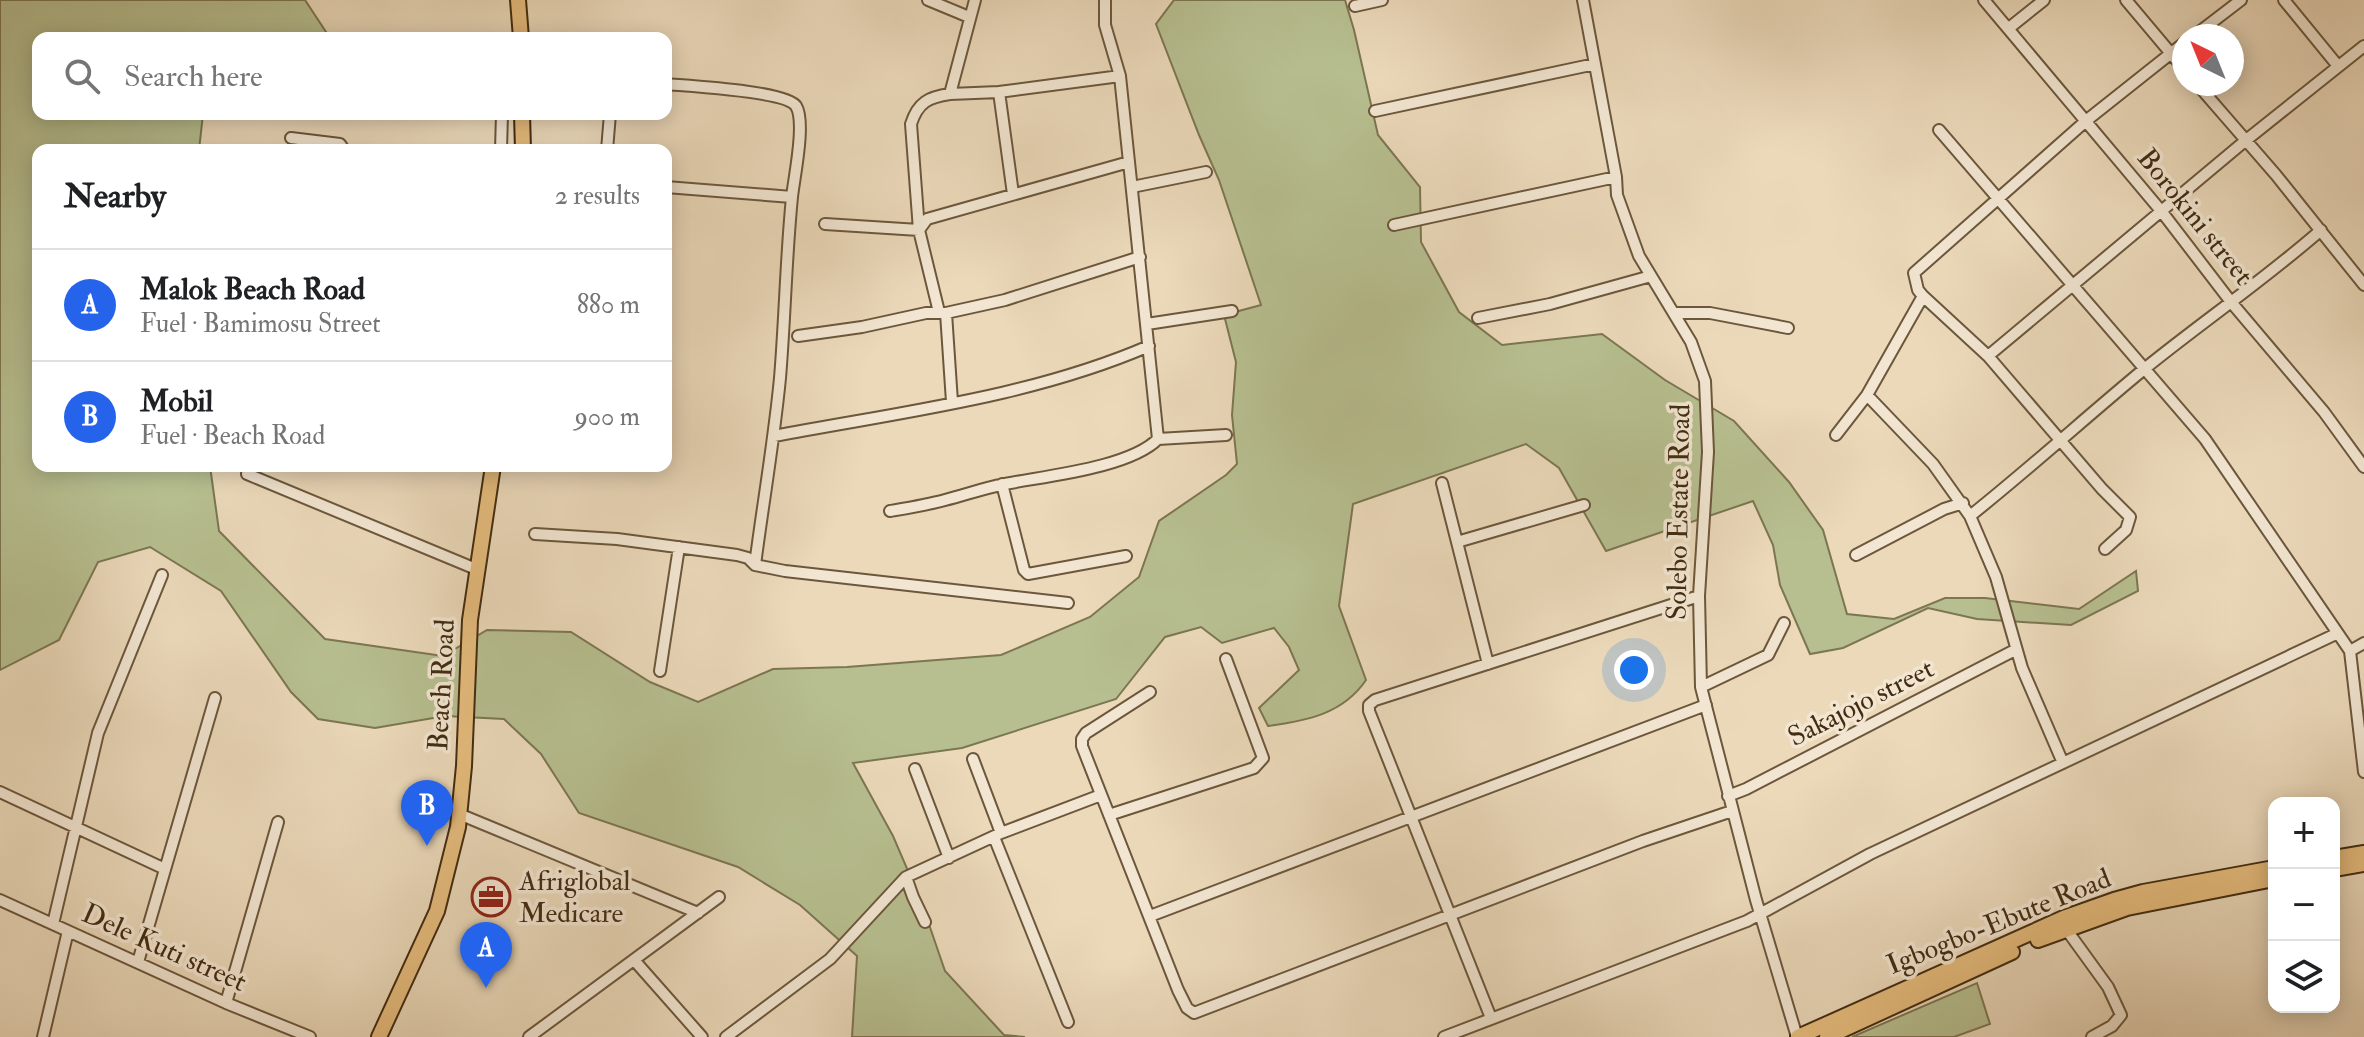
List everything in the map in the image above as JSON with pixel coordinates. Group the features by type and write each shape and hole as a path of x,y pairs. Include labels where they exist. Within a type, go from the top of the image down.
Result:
{"main road":[{"path":"518,0 521,32"},
{"path":"522,120 523,144"},
{"name":"Beach Road","path":"379,1037 437,911 456,835 464,766 470,620 492,472"},
{"path":"2340,857 2364,853"},
{"path":"2340,868 2364,864"},
{"name":"Igbogbo-Ebute Road","path":"1826,1033 2066,917 2143,892 2269,869"},
{"name":"Igbogbo-Ebute Road","path":"1797,1037 1826,1033 2066,929 2127,908 2268,880"}],"street":[{"path":"928,0 969,17"},
{"path":"950,94 975,0"},
{"path":"1105,0 1105,25 1120,76 1158,439"},
{"path":"1355,6 1382,0"},
{"name":"Solebo Estate Road","path":"1583,0 1617,195 1639,256 1691,342 1705,381 1708,452 1699,596 1701,687 1760,914 1797,1037"},
{"name":"Borokini street","path":"1984,0 2162,212 2231,302 2295,376 2364,467"},
{"path":"2009,28 2044,0"},
{"path":"2105,549 2126,530 2130,517 1988,356 1923,296 1918,290 1914,273 2087,120 2171,53 2126,0"},
{"path":"2210,24 2241,0"},
{"path":"2284,0 2338,66"},
{"path":"1988,356 2245,141 2364,46"},
{"path":"1375,111 1595,64"},
{"path":"952,402 943,312 919,230 911,124 915,113 929,97 999,92 1120,76"},
{"path":"672,85 757,93 788,99 796,107 798,151 774,436 755,565"},
{"path":"999,92 1013,194"},
{"path":"2207,96 2364,285"},
{"path":"501,144 502,120"},
{"path":"608,144 610,120"},
{"path":"1939,130 2205,439 2350,651 2364,772"},
{"path":"291,138 340,144"},
{"path":"919,230 927,219 1129,162"},
{"path":"1132,187 1206,172"},
{"path":"1394,225 1616,177"},
{"path":"672,187 792,197"},
{"path":"825,224 919,230"},
{"path":"1970,516 2038,463 2145,369 2321,230"},
{"path":"798,336 1005,300 1140,257"},
{"path":"1478,318 1550,304 1651,276"},
{"path":"1836,435 1867,395 1923,296"},
{"path":"1147,324 1232,311"},
{"path":"1674,313 1710,313 1788,328"},
{"path":"774,436 1050,381 1107,364 1149,346"},
{"path":"1867,395 1933,464 1970,516 1996,577 2015,650 2063,763"},
{"path":"890,511 1002,484 1060,475 1132,456 1149,448 1158,439 1226,435"},
{"path":"247,474 476,569"},
{"path":"1442,483 1488,664"},
{"path":"1002,484 1024,570 1028,574 1033,576 1126,556"},
{"path":"1856,555 1944,509 1963,503"},
{"path":"1457,542 1584,505"},
{"path":"535,534 679,547 748,558 755,565 785,571 1068,603"},
{"path":"660,671 679,547"},
{"path":"53,924 98,733 162,575"},
{"path":"1491,1018 1369,705 1375,700 1699,596"},
{"path":"1701,687 1768,655 1784,623"},
{"path":"1444,1037 1760,914 1870,854 2336,634"},
{"path":"2350,651 2364,643"},
{"name":"Sakajojo street","path":"1728,796 2015,650"},
{"path":"1109,815 1254,768 1263,758 1226,659"},
{"path":"1150,692 1086,733 1082,739 1178,990 1187,1008 1194,1013 1643,841 1732,811"},
{"path":"138,962 215,698"},
{"path":"1150,916 1706,705"},
{"path":"973,759 1068,1022"},
{"path":"915,769 949,858"},
{"path":"0,792 165,869"},
{"path":"726,1037 830,959 906,877 998,835 1101,795"},
{"path":"459,814 698,913"},
{"path":"226,1003 278,822"},
{"path":"906,877 925,922"},
{"path":"529,1037 719,897"},
{"name":"Dele Kuti street","path":"0,900 226,1003 310,1037"},
{"path":"2066,929 2108,987 2121,1015 2112,1026 2092,1037"},
{"path":"43,1037 68,931"},
{"path":"634,960 702,1037"}],"green space":[{"path":"0,0 305,0 326,32 32,32 32,120 202,120 200,144 32,144 32,472 211,472 219,531 325,639 443,656 487,630 571,632 650,682 698,702 773,669 847,667 1001,655 1090,617 1139,577 1159,521 1237,464 1232,415 1236,362 1224,315 1261,305 1219,180 1156,24 1174,0 1345,0 1378,135 1420,187 1421,242 1459,312 1502,345 1602,334 1665,380 1734,421 1789,482 1823,530 1847,614 1894,619 1945,598 1985,598 2079,609 2136,571 2138,591 2071,625 1977,619 1928,608 1843,648 1810,654 1780,585 1773,545 1753,501 1606,551 1559,468 1526,444 1353,504 1339,606 1366,680 1357,692 1335,708 1310,718 1268,726 1259,708 1299,670 1289,647 1274,628 1222,643 1201,627 1165,637 1116,699 962,748 853,763 893,836 921,901 945,971 1004,1035 1025,1037 852,1037 857,956 800,905 738,867 579,813 541,754 504,719 445,716 375,728 318,719 291,692 221,591 150,547 98,562 59,640 0,670"},
{"path":"1977,983 1990,1024 1954,1037 1852,1037"}],"place":[{"name":"Mobil","path":"427,846"},
{"name":"Afriglobal Medicare","path":"491,897"},
{"name":"Malok Beach Road","path":"486,988"}]}
